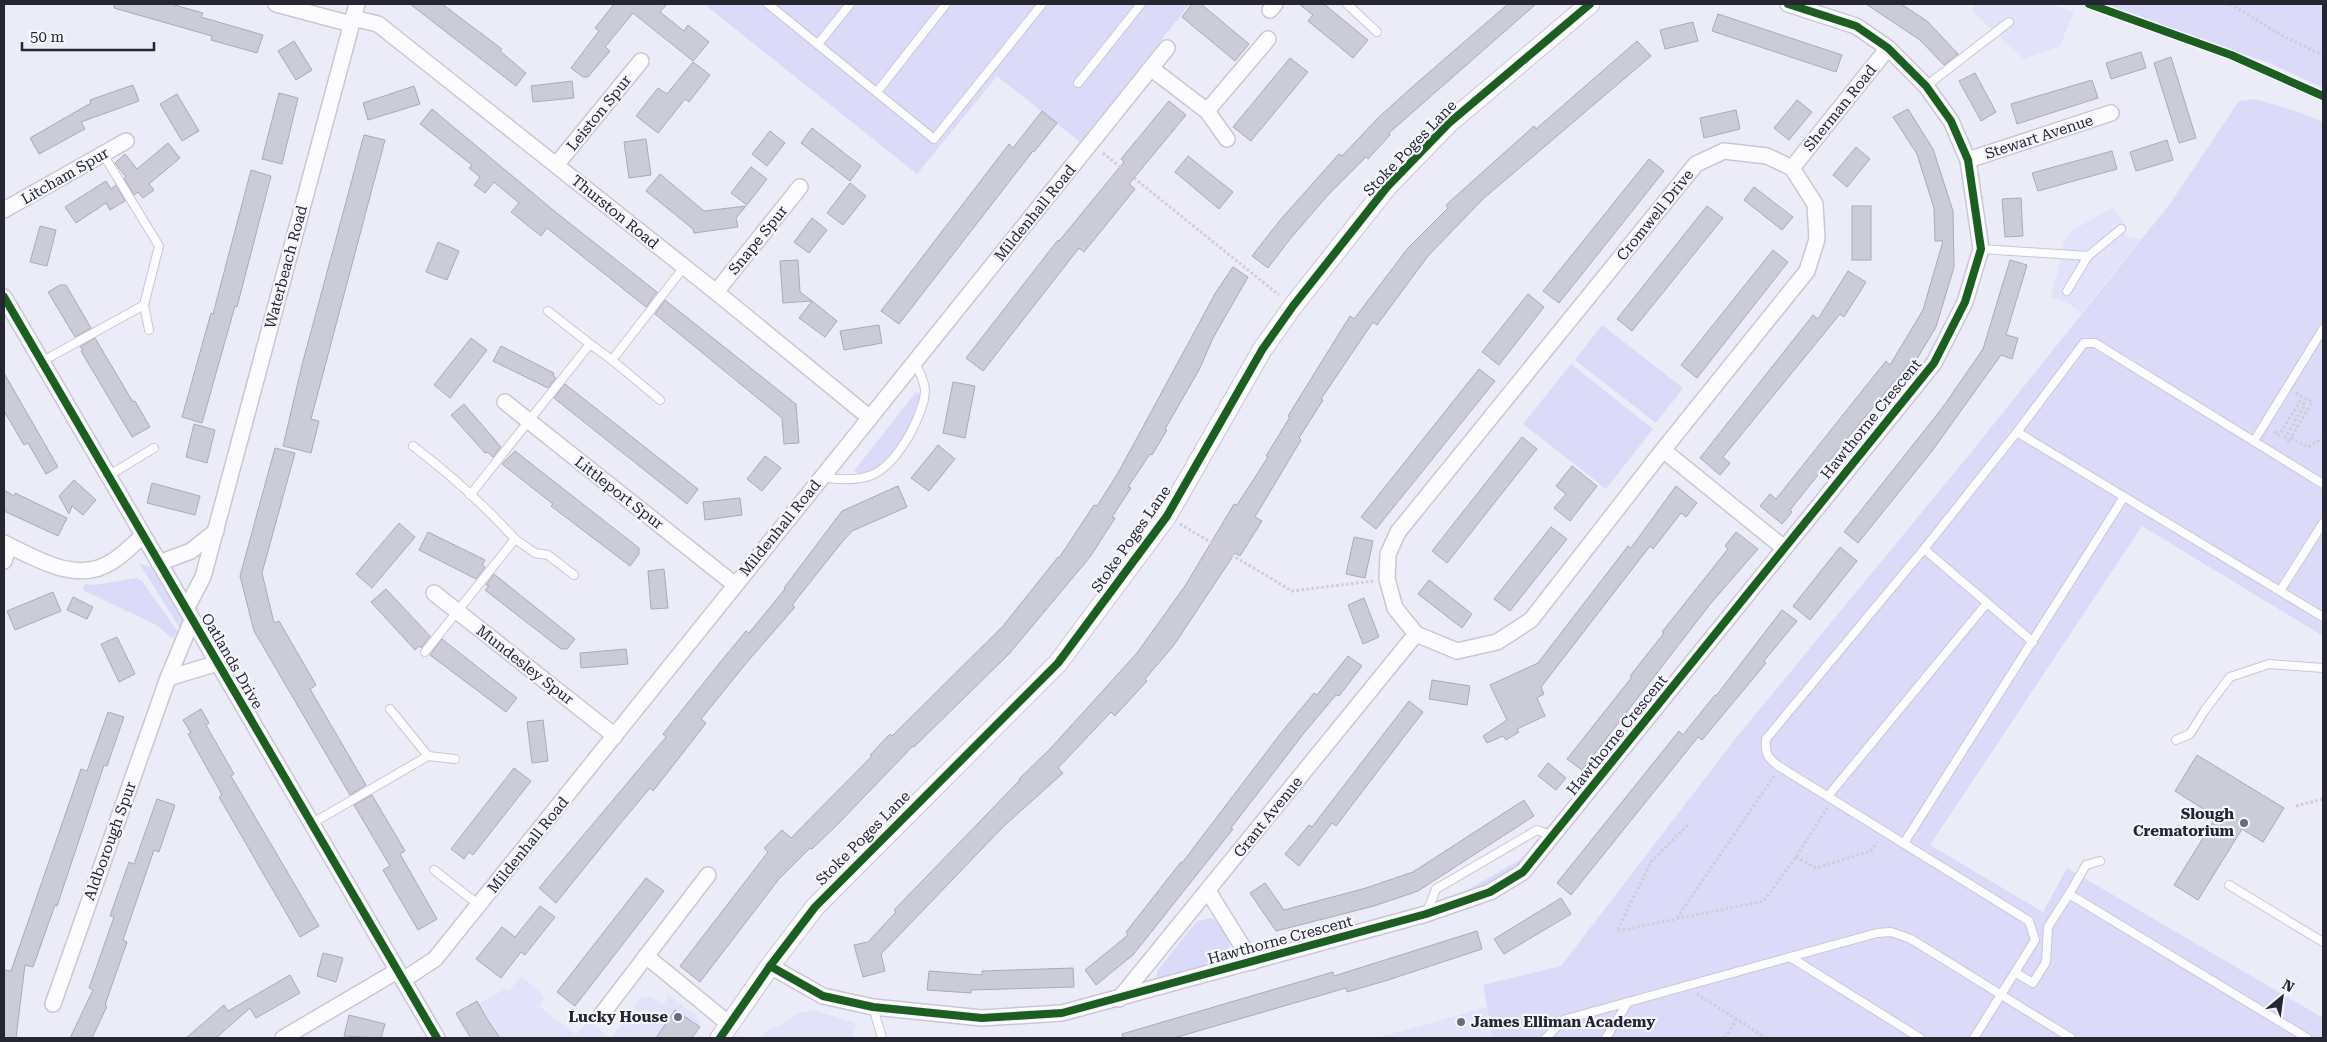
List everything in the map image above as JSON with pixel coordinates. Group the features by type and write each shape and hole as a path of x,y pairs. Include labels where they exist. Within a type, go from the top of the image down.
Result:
{"street":[{"name":"Thurston Road","path":"276,4 353,15 378,24 716,292 870,418"},
{"name":"Stoke Poges Lane","path":"725,1031 770,966 815,907 1058,663 1167,516 1262,350 1293,306 1387,187 1442,130 1590,4"},
{"name":"Hawthorne Crescent","path":"770,966 823,996 873,1007 982,1018 1062,1014 1426,914 1490,892 1523,872 1554,836 1934,363 1965,302 1981,249 1968,160 1951,121 1926,86 1888,48 1856,26 1788,4"},
{"name":"Waterbeach Road","path":"189,615 203,577 216,531 353,15"},
{"path":"1207,111 1268,39"},
{"name":"Mildenhall Road","path":"283,1038 435,959 615,736 734,584 1167,48"},
{"name":"Sherman Road","path":"1792,168 1888,48"},
{"name":"Leiston Spur","path":"556,165 641,61"},
{"path":"1152,68 1207,111 1226,139"},
{"name":"Stewart Avenue","path":"1968,160 2110,113"},
{"name":"Litcham Spur","path":"4,210 126,141"},
{"name":"Cromwell Drive","path":"1724,151 1768,156 1792,168 1815,204 1818,239 1807,271 1663,450 1531,620 1497,642 1456,651 1416,634 1395,608 1387,580 1388,554 1398,532 1696,164 1724,151"},
{"name":"Snape Spur","path":"716,292 800,187"},
{"name":"Oatlands Drive","path":"4,297 437,1038"},
{"name":"Littleport Spur","path":"505,402 734,584"},
{"path":"1663,450 1784,548"},
{"path":"159,563 191,551 216,531"},
{"path":"4,561 7,545 57,568 83,572 112,562 143,536"},
{"name":"Mundesley Spur","path":"434,593 615,736"},
{"name":"Aldborough Spur","path":"53,1004 189,615"},
{"name":"Grant Avenue","path":"1119,998 1208,892 1416,634"},
{"path":"168,678 218,663"},
{"path":"602,1014 646,956 687,892 708,876"},
{"path":"1208,892 1252,962"},
{"path":"646,956 725,1031"}],"lane":[{"path":"768,4 934,139 1042,4"},
{"path":"818,44 850,4"},
{"path":"877,92 946,4"},
{"path":"1078,83 1141,4"},
{"path":"1347,4 1377,32"},
{"path":"1926,86 2009,22"},
{"path":"103,154 159,246 144,305 149,330"},
{"path":"2067,291 2088,256 2121,229"},
{"path":"1981,249 2088,256"},
{"path":"612,360 684,267"},
{"path":"41,362 144,305"},
{"path":"548,311 660,400"},
{"path":"2254,441 2323,329"},
{"path":"1974,1038 2002,996 2035,940 2030,920 1780,767 1770,760 1765,753 1766,738 1924,549 2017,432 2084,343 2095,343 2323,484"},
{"path":"470,494 590,344"},
{"path":"822,477 846,481 870,476 895,458 916,423 925,390 915,361"},
{"path":"2017,432 2323,617"},
{"path":"413,446 437,464 493,515 514,539 535,553 548,555 574,575"},
{"path":"108,476 154,448"},
{"path":"1904,843 2124,497"},
{"path":"2280,591 2323,523"},
{"path":"425,652 514,539"},
{"path":"1924,549 2033,642"},
{"path":"1830,797 1987,603"},
{"path":"2176,740 2190,734 2204,710 2230,678 2269,664 2323,668"},
{"path":"390,709 428,756"},
{"path":"311,824 428,756 455,759"},
{"path":"1426,914 1436,889 1537,830 1554,836"},
{"path":"2016,973 2034,982 2046,962 2048,927 2086,865 2100,861"},
{"path":"434,870 479,905"},
{"path":"2229,885 2323,942"},
{"path":"2069,894 2307,1038"},
{"path":"1546,1038 1563,1020 1877,933 1891,932 1911,939 2071,1038"},
{"path":"1790,957 1920,1038"},
{"path":"1606,1038 1628,1002"},
{"path":"873,1007 882,1038"}],"path":[{"path":"2230,4 2281,35 2323,55"},
{"path":"1091,144 1293,306"},
{"path":"2291,438 2312,402 2299,394 2275,433 2279,435 2300,401 2305,404 2285,438 2289,440 2291,438 2308,447 2323,438"},
{"path":"1167,516 1292,591 1387,580"},
{"path":"1677,918 1780,767"},
{"path":"1688,825 1651,862 1616,931 1764,901 1796,857 1830,797"},
{"path":"2296,806 2323,799"},
{"path":"1796,857 1816,868 1871,851 1884,830"},
{"path":"1685,986 1766,1038"},
{"path":"1725,1038 1736,1020"}],"shaded area":[{"path":"704,4 1190,4 1080,142 997,76 917,174"},
{"path":"1975,4 2049,4 2074,12 2060,46 2024,59 1972,11"},
{"path":"2098,4 2323,4 2323,88 2267,62 2096,6"},
{"path":"2255,99 2302,113 2323,122 2323,636 2142,526 1930,845 2043,912 2067,868 2323,1018 2323,1038 1493,1038 1483,985 1561,966 1736,738 1969,455 2169,205 2239,101"},
{"path":"2113,207 2127,227 2125,236 2141,239 2081,313 2069,304 2051,297 2061,259 2004,255 2004,246 2062,251 2065,238 2073,230"},
{"path":"1602,325 1683,388 1656,423 1575,360"},
{"path":"1571,364 1653,429 1606,489 1523,424"},
{"path":"916,392 920,395 911,422 899,448 880,466 860,475 854,471"},
{"path":"139,563 156,569 186,623 181,630"},
{"path":"136,578 142,581 178,632 172,638 158,626 83,590 85,584 95,585"},
{"path":"1537,839 1542,839 1511,881 1439,904 1446,896 1455,897 1518,861 1535,847 1534,844"},
{"path":"1212,918 1223,927 1228,935 1228,959 1215,967 1162,983 1156,979 1157,971 1197,921"},
{"path":"521,976 545,997 539,1006 576,1035 588,1020 610,1038 468,1038 457,1016 505,989 509,991"},
{"path":"669,996 696,1015 701,1026 692,1038 611,1038 641,998 651,997 663,1005"},
{"name":"James Elliman Academy","path":"1487,1007 1493,1038 1377,1038"},
{"path":"813,1010 856,1023 852,1038 761,1038 768,1030 781,1025 798,1013"}],"building":[{"path":"114,4 171,4 203,13 201,17 263,35 257,53 211,40 212,36 114,8"},
{"path":"410,4 442,4 502,49 500,51 526,73 516,86"},
{"path":"614,4 667,4 660,12 684,31 688,25 709,42 693,61 633,13 605,47 610,51 588,77 583,77 571,68 599,31 595,28"},
{"path":"1192,4 1201,4 1249,44 1235,61 1182,17"},
{"path":"1299,4 1324,4 1368,40 1353,58 1308,21 1313,15"},
{"path":"1508,4 1536,4 1389,133 1390,135 1368,159 1366,157 1328,195 1268,268 1252,256 1281,219 1339,154 1342,156 1378,118"},
{"path":"1866,4 1901,4 1927,21 1958,54 1944,65 1920,40"},
{"path":"1718,14 1842,55 1836,72 1712,31"},
{"path":"1693,22 1698,41 1665,49 1660,30"},
{"path":"294,41 312,70 296,80 278,51"},
{"path":"1637,41 1651,56 1483,199 1428,256 1377,325 1373,322 1321,399 1323,400 1299,438 1301,440 1255,517 1262,521 1240,556 1235,553 1174,645 1145,679 1147,681 1115,716 1111,712 1058,768 1063,773 1003,827 881,954 885,971 863,977 854,945 868,942 896,912 894,910 1050,749 1137,653 1185,586 1234,504 1237,505 1268,457 1266,456 1290,417 1288,416 1350,316 1354,319 1408,248 1448,208 1446,205 1534,126 1536,129"},
{"path":"2141,52 2146,68 2111,79 2106,63"},
{"path":"2171,57 2196,138 2179,143 2154,63"},
{"path":"1290,58 1308,72 1251,141 1233,127"},
{"path":"693,62 710,75 689,102 685,99 658,133 636,116 658,88 667,94"},
{"path":"1975,73 1996,112 1981,121 1959,81"},
{"path":"2092,80 2098,98 2017,124 2011,104"},
{"path":"572,81 574,98 533,102 531,86"},
{"path":"133,85 139,101 81,122 85,129 39,154 30,138 91,103 90,100"},
{"path":"414,86 420,104 368,120 363,103"},
{"path":"279,93 298,98 282,164 262,159"},
{"path":"177,94 199,131 182,141 160,104"},
{"path":"1797,100 1812,112 1789,140 1774,128"},
{"path":"1169,101 1186,115 1129,184 1135,189 1084,252 1079,248 983,371 966,358 1058,240 1124,162 1121,159"},
{"path":"432,109 558,214 657,292 646,307 547,228 541,236 511,212 519,203 494,182 485,193 474,185 480,177 469,168 472,165 420,124"},
{"path":"1908,109 1933,149 1953,211 1954,267 1936,327 1915,362 1912,360 1837,451 1790,510 1792,512 1782,524 1760,506 1770,494 1776,499 1886,361 1890,365 1923,310 1943,241 1935,241 1934,208 1917,154 1893,117"},
{"path":"1736,110 1740,129 1704,138 1700,118"},
{"path":"1042,111 1057,123 1033,151 899,324 881,311 1009,144 1013,148"},
{"path":"812,128 861,166 850,181 801,143"},
{"path":"770,131 785,143 767,166 752,154"},
{"path":"364,135 385,140 311,419 319,421 311,453 283,446 302,365"},
{"path":"646,139 651,175 629,178 624,142"},
{"path":"2167,140 2173,160 2136,171 2130,152"},
{"path":"168,143 180,158 149,184 154,190 143,198 138,192 134,195 124,178 126,177 115,163 125,154 137,169"},
{"path":"1856,147 1870,159 1847,187 1833,175"},
{"path":"2112,151 2117,169 2038,191 2032,173"},
{"path":"1188,156 1233,192 1219,209 1175,172"},
{"path":"1649,159 1664,171 1559,303 1543,291"},
{"path":"751,167 767,179 747,205 731,193"},
{"path":"251,170 271,176 237,307 235,306 202,423 182,417 211,313 213,314"},
{"path":"660,174 704,211 746,206 736,218 738,227 694,233 693,229 646,191"},
{"path":"106,181 111,189 116,185 125,201 110,210 106,203 76,223 65,207"},
{"path":"850,183 866,196 843,225 827,213"},
{"path":"1754,187 1793,217 1782,230 1744,200"},
{"path":"2021,198 2023,236 2005,237 2002,199"},
{"path":"1707,206 1723,218 1632,331 1617,319"},
{"path":"1852,206 1871,206 1871,260 1852,260"},
{"path":"812,218 827,230 809,253 794,242"},
{"path":"40,226 56,230 47,266 30,262"},
{"path":"438,242 459,251 447,280 426,272"},
{"path":"1773,250 1788,262 1697,378 1681,365"},
{"path":"798,260 800,292 812,301 783,303 780,261"},
{"path":"2010,260 2027,265 2006,335 2018,338 2012,359 2001,355 1932,451 1858,543 1844,532 1943,407 1983,349"},
{"path":"1233,267 1248,277 1213,338 1199,370 1165,429 1167,430 1152,455 1150,454 1128,487 1131,488 1112,517 1115,518 1090,557 1009,654 913,746 838,824 812,849 810,848 779,879 700,982 680,966 768,852 764,848 782,830 791,838 872,756 870,755 890,734 892,736 1003,626 1059,558 1094,505 1097,506 1118,473 1216,292"},
{"path":"1848,271 1866,282 1844,317 1840,314 1723,457 1730,463 1720,475 1700,458 1813,315 1818,319"},
{"path":"60,285 66,285 91,328 75,337 48,292"},
{"path":"1528,294 1544,307 1499,365 1482,352"},
{"path":"665,300 796,404 799,443 784,444 782,418 655,314"},
{"path":"812,301 837,321 825,337 799,318"},
{"path":"879,325 882,343 844,350 840,331"},
{"path":"95,338 150,427 132,437 81,351 83,350 80,347"},
{"path":"471,338 487,350 450,398 434,385"},
{"path":"501,346 554,373 553,375 556,378 548,388 493,361"},
{"path":"1479,369 1495,381 1376,529 1361,517"},
{"path":"4,373 58,467 46,474 28,443 24,445 4,411"},
{"path":"953,382 975,386 965,438 943,433"},
{"path":"565,384 698,489 687,504 554,398"},
{"path":"464,404 501,447 493,457 487,452 485,453 451,415"},
{"path":"194,424 215,430 207,463 186,457"},
{"path":"1522,437 1537,449 1447,563 1432,551"},
{"path":"938,445 955,459 929,491 911,478"},
{"path":"275,448 295,453 262,573 274,623 279,621 316,685 310,689 366,785 350,795 254,631 240,576"},
{"path":"515,451 639,548 639,554 630,566 551,506 553,504 502,464"},
{"path":"765,456 781,468 762,491 747,479"},
{"path":"1572,466 1597,486 1570,521 1554,508 1566,494 1556,486"},
{"path":"74,480 96,500 83,515 72,506 69,514 59,496"},
{"path":"152,483 200,496 195,515 147,503"},
{"path":"898,486 907,507 852,531 842,542 792,605 795,607 701,719 706,723 653,791 650,788 556,903 539,888 666,737 663,734 722,660 746,631 749,633 785,589 842,511"},
{"path":"1676,486 1697,503 1686,517 1681,513 1653,549 1650,546 1541,687 1544,694 1537,698 1545,716 1517,729 1519,732 1506,740 1503,736 1487,743 1483,736 1507,720 1490,685 1538,663 1628,546 1631,548"},
{"path":"4,490 14,496 15,493 67,518 58,536 4,511"},
{"path":"740,498 742,515 705,520 703,502"},
{"path":"399,523 415,537 372,588 356,574"},
{"path":"1551,527 1567,539 1510,611 1494,599"},
{"path":"428,532 485,560 482,565 485,567 476,579 419,550"},
{"path":"1736,532 1758,549 1711,603 1582,770 1567,759 1632,677 1630,676 1664,633 1662,632 1728,549 1725,546"},
{"path":"1354,537 1373,541 1365,578 1346,574"},
{"path":"1840,547 1857,561 1810,620 1793,606"},
{"path":"664,569 668,608 651,609 648,571"},
{"path":"494,574 575,639 567,649 561,649 485,590 489,586 486,585"},
{"path":"1429,580 1472,614 1462,628 1418,594"},
{"path":"386,589 430,636 421,648 419,646 415,650 371,602"},
{"path":"53,592 61,611 15,630 7,611"},
{"path":"73,597 93,607 87,619 67,610"},
{"path":"1364,598 1379,637 1363,644 1348,605"},
{"path":"1782,610 1797,621 1764,661 1766,663 1702,740 1698,737 1571,895 1557,883 1679,731 1683,735 1716,696"},
{"path":"117,637 135,674 119,682 101,644"},
{"path":"442,639 517,698 506,712 430,655"},
{"path":"626,649 628,664 581,668 580,653"},
{"path":"1348,656 1362,666 1339,696 1336,695 1304,733 1231,828 1233,829 1133,955 1096,985 1085,970 1128,935 1126,932 1182,863 1281,733 1314,693 1317,695"},
{"path":"1432,680 1470,686 1467,705 1429,699"},
{"path":"1409,701 1423,712 1336,826 1332,823 1299,866 1285,854 1309,825 1312,827"},
{"path":"201,709 209,723 206,725 234,774 231,776 319,926 300,937 219,797 222,795 188,734 191,733 183,720"},
{"path":"108,712 124,717 107,766 104,765 57,906 55,905 33,967 25,965 16,1038 4,1038 4,970 11,971 81,769 87,771"},
{"path":"543,720 548,761 532,763 527,722"},
{"name":"Slough Crematorium","path":"2197,755 2284,808 2263,842 2242,829 2198,900 2174,885 2216,817 2175,791"},
{"path":"1548,763 1566,778 1556,790 1538,776"},
{"path":"514,768 531,781 473,855 469,852 464,859 451,849"},
{"path":"372,795 405,851 400,854 437,919 418,930 383,870 390,866 354,805"},
{"path":"157,799 175,805 159,852 154,850 123,940 127,942 105,1005 107,1006 92,1038 70,1038 93,990 89,988 114,917 110,916 129,862 134,864"},
{"path":"1524,800 1534,816 1418,891 1374,906 1276,931 1250,893 1265,883 1284,910 1366,888 1413,872"},
{"path":"646,878 664,891 575,1006 557,992"},
{"path":"1561,898 1571,914 1504,954 1494,939"},
{"path":"540,906 555,917 525,955 521,952 501,978 476,959 502,927 515,937"},
{"path":"1477,931 1482,949 1385,981 1347,992 1346,988 1174,1038 1123,1038 1122,1034 1333,972 1334,976"},
{"path":"323,953 343,958 336,982 317,976"},
{"path":"1073,968 1074,987 971,990 971,993 927,990 929,971 982,975 982,971"},
{"path":"290,975 300,993 256,1018 250,1008 216,1038 186,1038 224,1005 228,1011"},
{"path":"477,1001 500,1038 471,1038 456,1013"},
{"name":"Lucky House","path":"675,1010 700,1027 692,1038 656,1038"},
{"path":"349,1015 385,1024 381,1038 344,1036"}],"cycle path":[{"path":"720,1038 770,966 815,907 1058,663 1167,516 1262,350 1293,306 1387,187 1449,123 1590,4"},
{"path":"770,966 823,996 873,1007 982,1018 1062,1013 1426,914 1490,892 1523,872 1934,363 1965,302 1981,249 1968,160 1951,121 1926,86 1888,48 1856,26 1788,4"},
{"path":"2089,4 2231,55 2323,96"},
{"path":"4,297 437,1038"}],"place":[{"name":"Slough Crematorium","path":"2244,823"},
{"name":"Lucky House","path":"678,1017"},
{"name":"James Elliman Academy","path":"1461,1022"}]}
